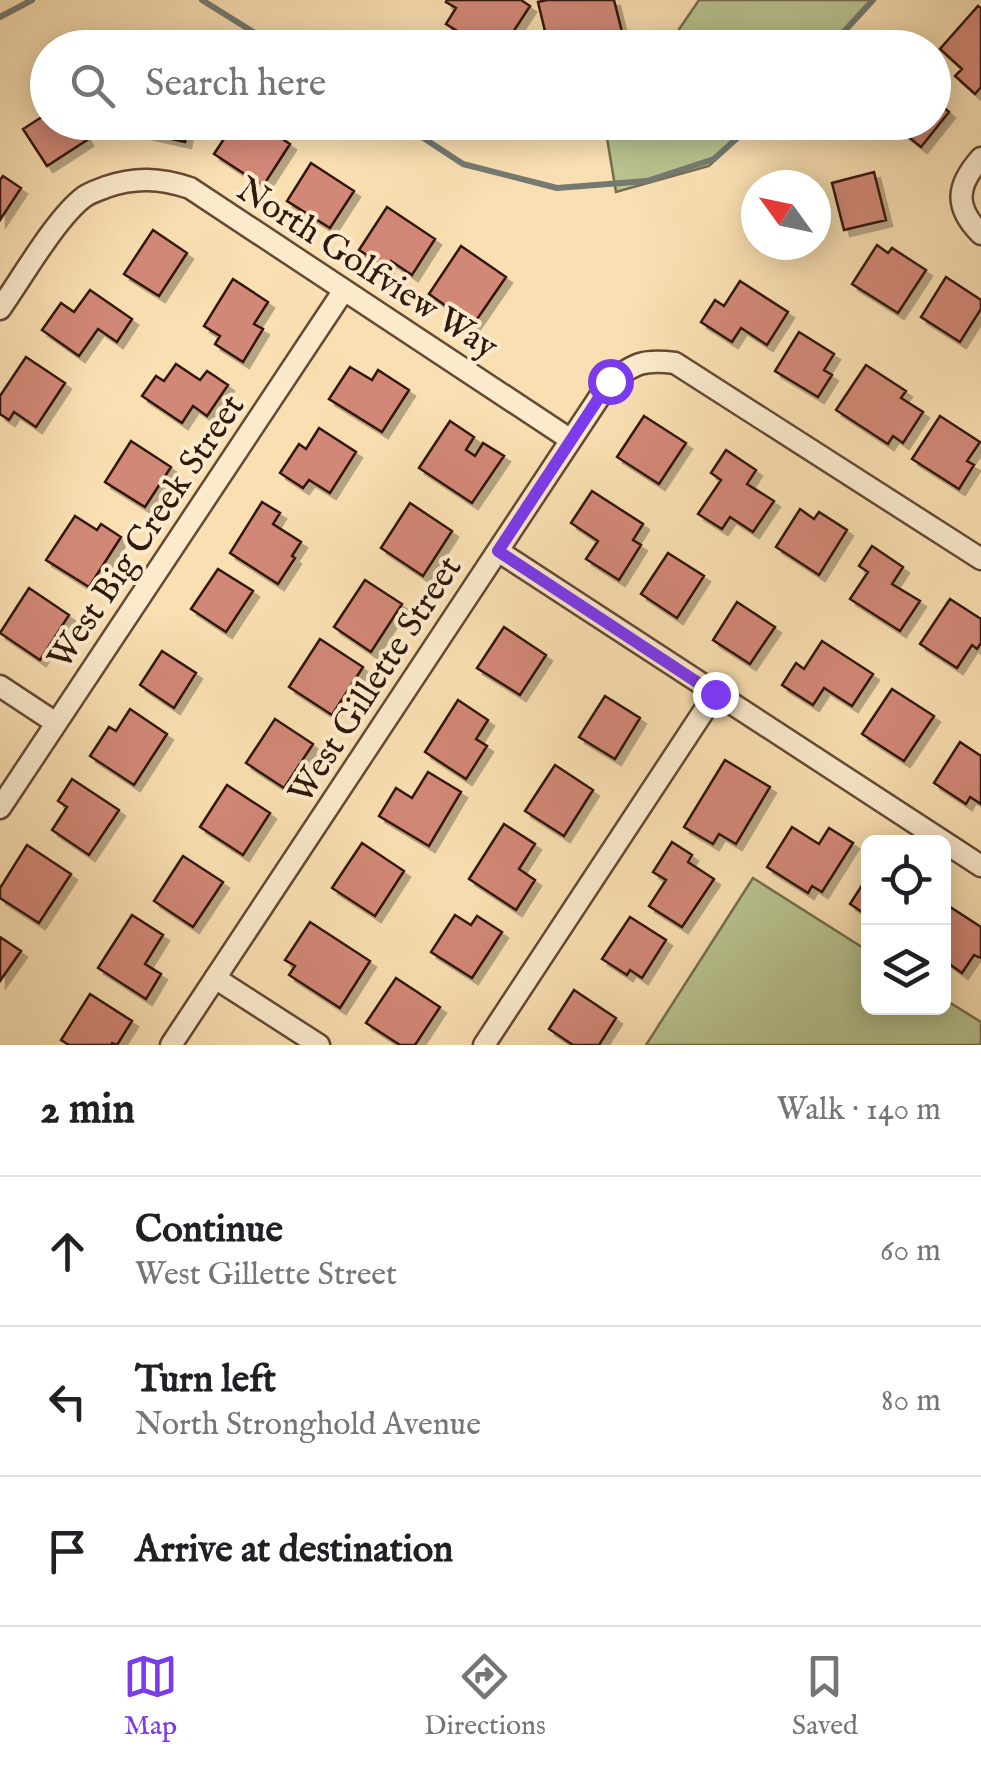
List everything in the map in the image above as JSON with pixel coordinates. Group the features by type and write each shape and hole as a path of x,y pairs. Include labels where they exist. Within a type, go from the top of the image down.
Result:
{"street":[{"path":"981,158 965,179 961,197 966,220 981,234"},
{"name":"North Golfview Way","path":"0,309 67,213 87,194 138,179 168,181 190,188 571,440"},
{"name":"West Big Creek Street","path":"0,808 344,290"},
{"name":"West Gillette Street","path":"171,1045 610,381 631,366 642,362 675,363 981,559"},
{"path":"498,551 981,866"},
{"path":"0,686 56,723"},
{"path":"484,1045 715,694"},
{"path":"216,978 319,1045"}],"green space":[{"path":"699,0 875,0 847,30 679,30"},
{"path":"607,140 736,140 709,166 616,192"},
{"path":"753,878 861,947 861,1015 951,1015 951,1003 981,1022 981,1045 646,1045"}],"building":[{"path":"521,0 530,6 514,30 456,30 446,24 456,8 446,2"},
{"path":"614,0 622,30 545,30 538,2"},
{"path":"978,6 981,8 981,87 975,94 955,76 962,69 951,59 951,37"},
{"path":"30,140 87,140 47,166"},
{"path":"223,140 284,140 290,144 263,186 214,154"},
{"path":"311,163 354,191 330,228 287,201"},
{"path":"874,172 886,220 844,230 832,183"},
{"path":"3,176 21,188 0,220 0,180"},
{"path":"387,207 435,239 412,275 391,261 387,268 359,250"},
{"path":"153,230 187,253 159,296 124,274"},
{"path":"877,245 888,253 892,248 926,270 898,313 852,284"},
{"path":"461,246 506,277 473,325 429,294"},
{"path":"946,277 981,300 981,309 960,342 921,317"},
{"path":"233,279 268,302 254,324 263,329 243,362 215,344 220,336 204,326"},
{"path":"740,281 788,312 767,345 741,328 732,342 701,322 715,300 724,306"},
{"path":"90,290 132,319 117,342 98,329 79,356 42,330 61,303 74,312"},
{"path":"799,332 834,354 824,370 832,375 818,397 775,371"},
{"path":"26,357 65,383 36,427 14,412 9,420 0,414 0,396"},
{"path":"176,364 200,380 207,371 228,385 207,416 193,406 182,423 142,396 156,376 164,381"},
{"path":"866,365 906,391 901,398 923,412 903,443 893,436 888,444 836,410"},
{"path":"350,367 372,380 378,370 409,390 382,432 329,399"},
{"path":"644,416 686,443 659,484 617,457"},
{"path":"940,416 980,442 967,461 974,465 959,489 912,459"},
{"path":"450,421 474,437 466,450 475,456 483,443 504,456 472,503 419,468"},
{"path":"319,428 356,452 330,493 309,480 303,488 280,473 299,444 306,449"},
{"path":"131,441 171,467 145,507 105,482"},
{"path":"726,450 756,470 747,484 774,501 753,532 730,517 722,529 698,514 721,480 711,473"},
{"path":"592,491 643,524 633,540 641,545 619,580 586,559 598,541 571,523"},
{"path":"262,502 280,513 273,524 301,542 278,584 230,553"},
{"path":"410,503 452,531 423,576 381,548"},
{"path":"800,509 814,519 819,512 847,530 819,575 776,547"},
{"path":"75,516 97,530 101,524 121,537 89,587 46,560"},
{"path":"872,546 903,567 892,584 920,601 900,631 850,599 868,572 859,566"},
{"path":"668,553 704,576 677,618 641,594"},
{"path":"218,569 253,591 226,632 191,609"},
{"path":"365,580 402,604 371,652 334,627"},
{"path":"29,588 69,615 40,660 0,633"},
{"path":"950,599 981,619 981,643 977,649 972,645 957,668 920,644"},
{"path":"737,602 775,627 750,664 713,640"},
{"path":"504,627 546,655 520,695 477,668"},
{"path":"320,639 363,667 332,715 289,687"},
{"path":"822,641 873,674 852,706 824,688 813,705 782,685 796,663 804,669"},
{"path":"162,651 196,673 174,708 140,685"},
{"path":"892,689 934,716 904,761 862,734"},
{"path":"605,696 640,718 615,759 579,737"},
{"path":"458,700 488,720 476,739 487,746 466,779 425,752"},
{"path":"130,709 167,734 134,785 90,756 109,727 116,731"},
{"path":"275,719 313,744 284,788 246,763"},
{"path":"960,742 981,756 981,804 970,797 966,804 934,783"},
{"path":"725,760 770,787 736,844 719,834 713,844 684,827"},
{"path":"555,765 593,790 564,836 525,811"},
{"path":"428,772 461,792 429,846 379,816 396,788 412,798"},
{"path":"72,779 119,810 89,855 52,830 67,807 58,801"},
{"path":"227,785 270,813 243,855 200,827"},
{"path":"504,824 535,844 519,869 535,880 516,910 469,879"},
{"path":"792,827 819,844 829,828 853,843 822,892 812,886 808,893 767,867"},
{"path":"672,842 692,855 688,862 714,879 682,927 649,906 666,880 653,872"},
{"path":"362,843 404,871 375,916 332,888"},
{"path":"27,845 71,874 39,923 0,898 0,888"},
{"path":"183,856 223,882 193,927 154,901"},
{"path":"861,887 861,911 850,904"},
{"path":"951,908 981,927 981,958 974,955 962,973 951,965"},
{"path":"132,915 163,935 145,964 161,974 146,999 98,968"},
{"path":"455,915 471,925 477,916 502,932 472,978 431,952"},
{"path":"630,917 666,940 642,978 630,970 627,975 602,959"},
{"path":"310,922 370,961 340,1008 289,975 295,966 285,960"},
{"path":"0,937 21,951 0,981"},
{"path":"396,978 440,1007 415,1045 400,1045 366,1023"},
{"path":"574,990 616,1018 599,1045 573,1045 549,1029"},
{"path":"90,994 132,1021 117,1045 69,1045 61,1040"}],"waterway":[{"path":"0,17 32,0"},
{"path":"202,0 250,30"},
{"path":"846,30 873,0"},
{"path":"426,140 463,164 557,188 647,181 714,159 735,140"}],"route":[{"path":"610,381 498,551 715,694"}]}
